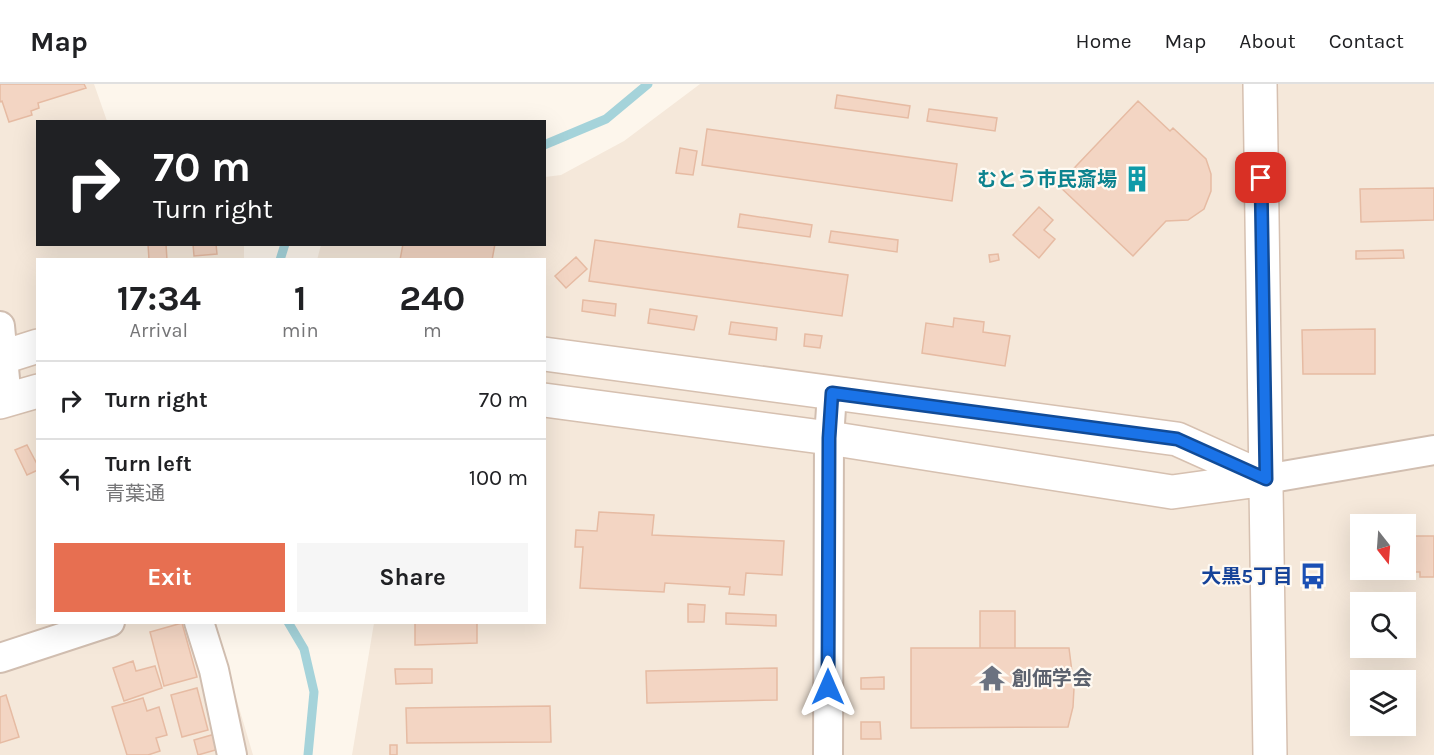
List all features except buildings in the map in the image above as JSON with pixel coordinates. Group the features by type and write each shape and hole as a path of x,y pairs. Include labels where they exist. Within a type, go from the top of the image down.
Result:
{"street":[{"path":"1260,84 1270,755"},
{"path":"36,346 1,347 3,401 36,392"},
{"path":"546,354 1177,439 1266,479"},
{"path":"828,755 829,438 832,393"},
{"path":"546,400 829,438 1172,492 1266,479 1434,450"},
{"path":"0,658 104,624"},
{"path":"200,624 214,670 232,755"}],"shaded area":[{"path":"0,84 94,84 107,120 36,120 36,246 244,246 244,258 36,258 36,624 214,624 253,755 0,755"},
{"path":"700,84 1434,84 1434,755 352,755 374,624 546,624 546,258 318,258 321,246 546,246 546,177 561,175 624,141"}],"waterway":[{"path":"546,144 606,119 648,84"},
{"path":"281,258 284,246"},
{"path":"289,624 304,649 314,692 308,755"}],"place":[{"name":"むとう市民斎場","path":"1137,179"},
{"name":"大黒5丁目","path":"1313,576"},
{"name":"創価学会","path":"992,678"}],"route":[{"path":"828,687 829,438 832,393 1177,439 1266,479 1261,178"}]}
